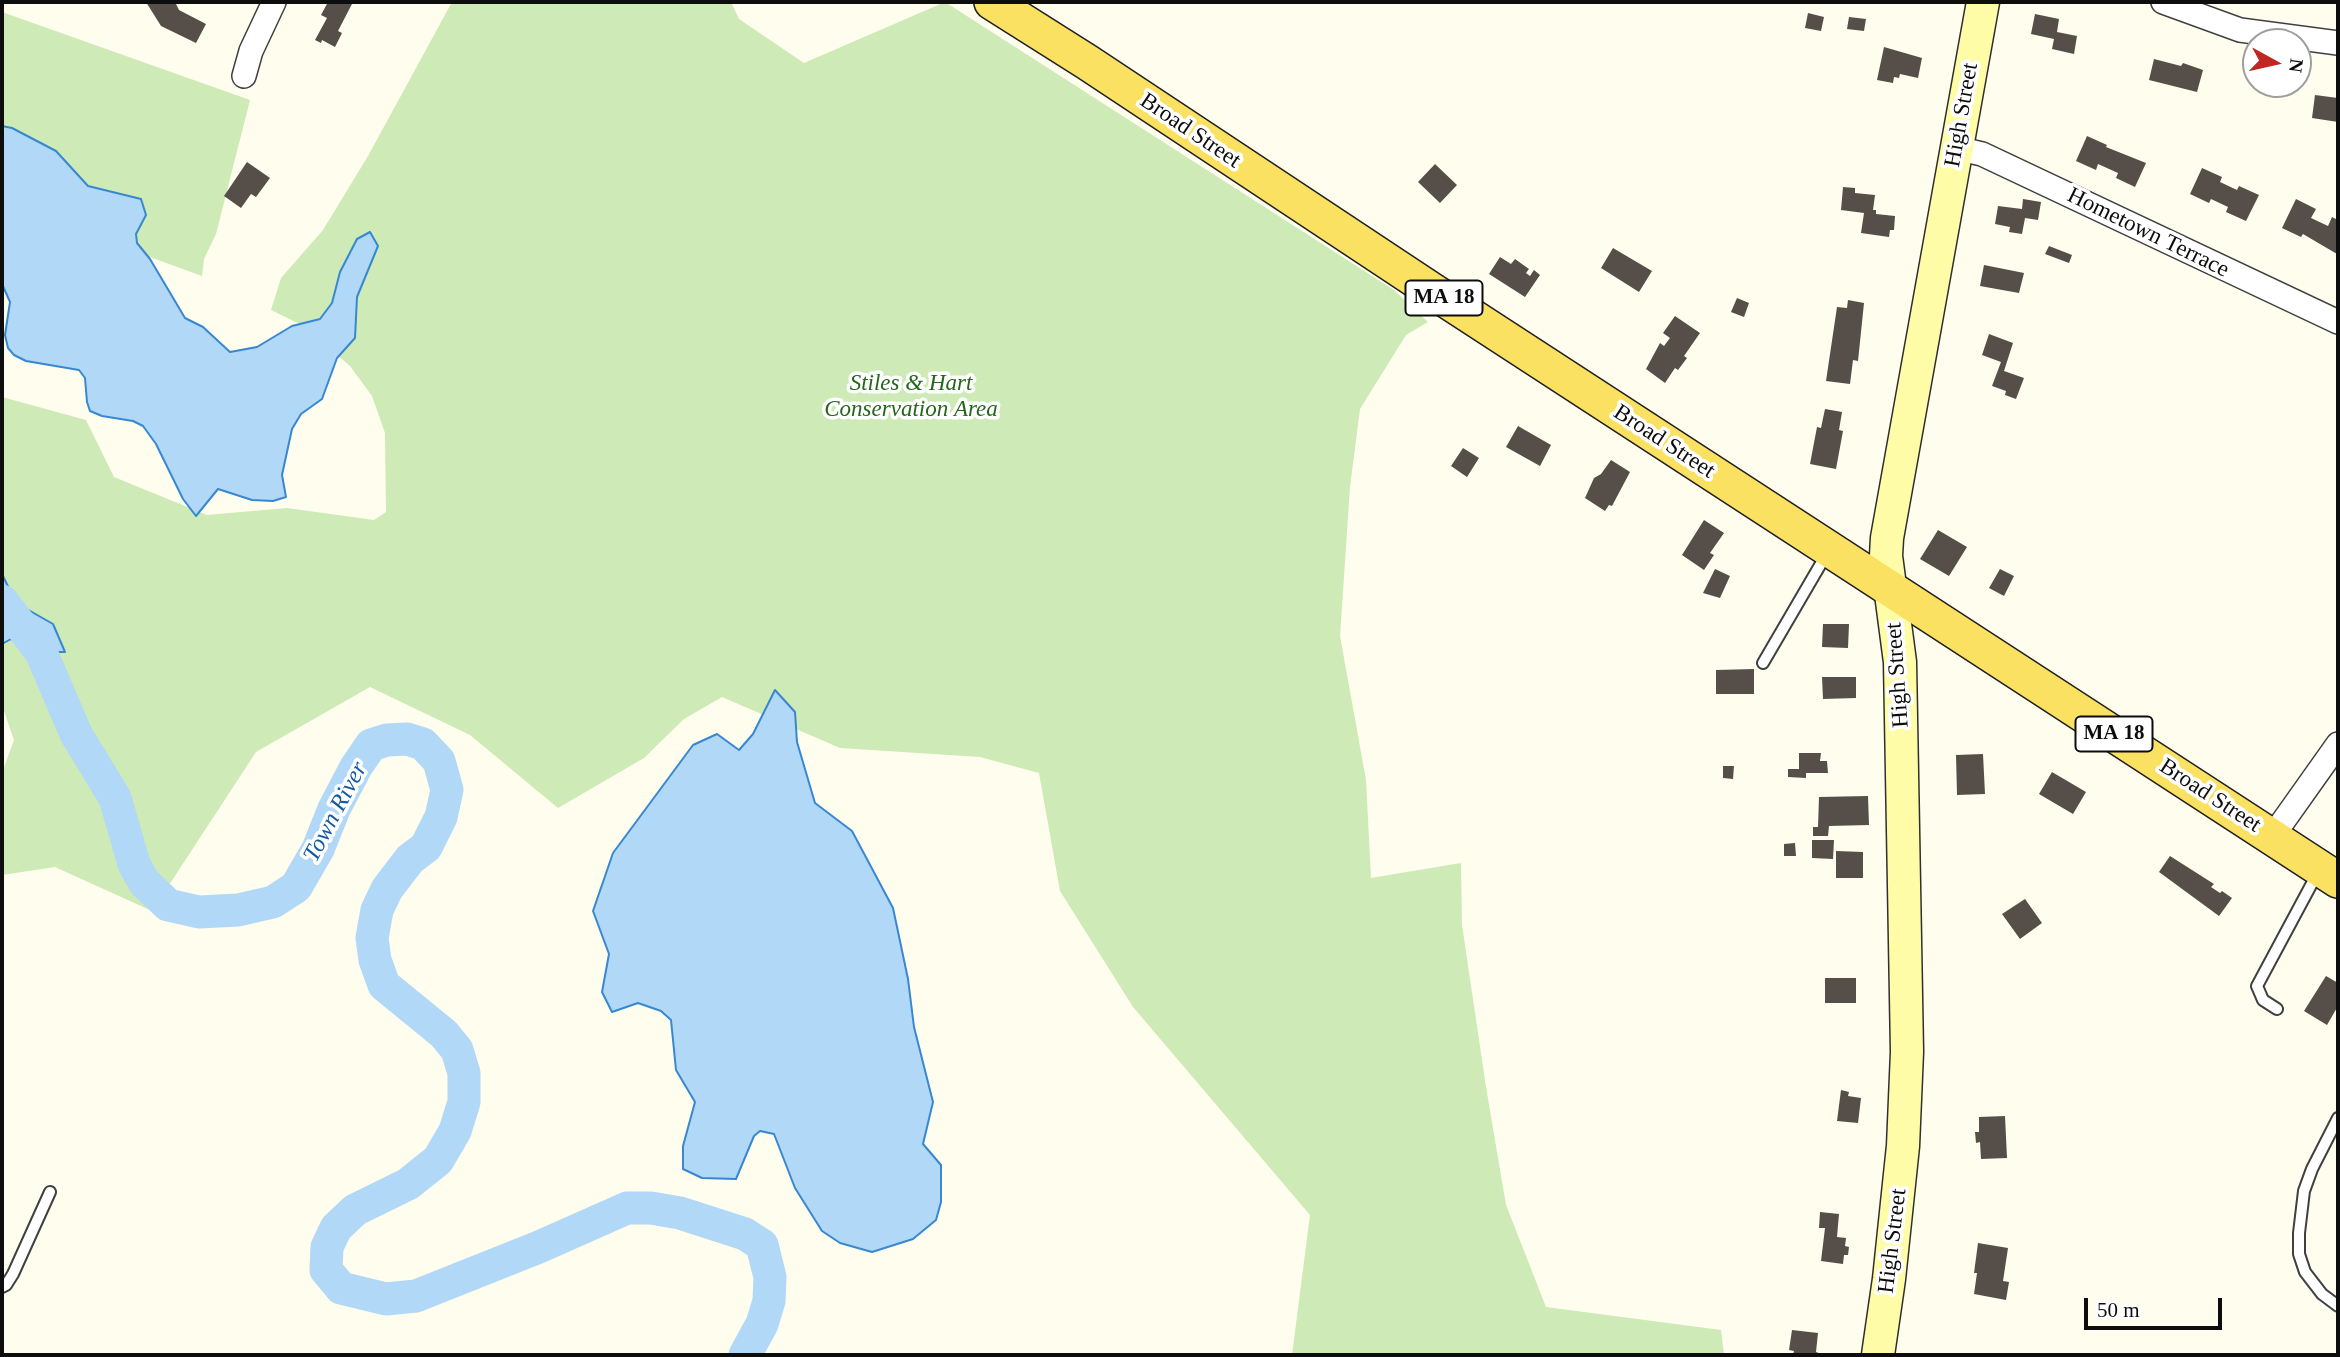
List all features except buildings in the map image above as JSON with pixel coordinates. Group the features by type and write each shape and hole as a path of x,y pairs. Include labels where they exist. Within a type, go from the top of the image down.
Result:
{"main road":[{"name":"Broad Street","path":"992,2 2329,874"}],"street":[{"path":"244,76 251,51 274,2"},
{"name":"High Street","path":"1878,1355 1903,1146 1907,1052 1900,662 1886,556 1887,538 1983,2"},
{"path":"2163,2 2240,30 2338,43"},
{"name":"Hometown Terrace","path":"1956,148 1982,154 2338,322"},
{"path":"2272,836 2338,744"}],"lane":[{"path":"1763,663 1830,549"},
{"path":"2277,1009 2263,1000 2258,986 2329,874"},
{"path":"2338,1118 2321,1149 2304,1191 2299,1233 2299,1254 2305,1272 2322,1294 2338,1306"},
{"path":"2,1287 13,1274 50,1192"}],"green space":[{"name":"Stiles & Hart Conservation Area","path":"452,2 731,2 739,19 804,63 945,2 1394,290 1428,322 1406,335 1360,409 1350,487 1340,636 1366,780 1371,878 1461,863 1462,925 1506,1205 1546,1307 1721,1330 1724,1355 1292,1355 1310,1215 1133,1007 1060,891 1039,773 980,757 840,748 722,697 684,719 644,758 558,808 470,735 370,687 256,752 152,911 55,867 2,875 2,773 14,740 2,705 2,397 86,420 114,477 207,515 287,508 374,520 386,512 385,433 372,396 350,366 302,325 271,310 281,278 323,230 368,156"},
{"path":"2,12 250,100 216,234 204,259 202,276 92,236 2,194"}],"water":[{"path":"2,126 12,128 56,151 88,186 141,199 146,215 136,234 137,243 150,259 185,318 203,327 230,352 257,347 292,326 320,319 332,303 340,272 357,239 370,232 378,246 357,297 355,338 337,358 322,399 301,414 292,429 282,475 286,497 273,501 252,500 218,489 196,516 183,499 156,444 143,426 90,411 85,378 79,370 26,361 14,355 8,348 5,335 10,302 2,284"},
{"path":"2,574 16,603 53,624 65,652 41,652 11,639 2,644"},
{"path":"775,690 795,712 797,742 815,803 852,831 893,908 908,979 914,1027 933,1102 923,1144 941,1165 941,1202 936,1220 913,1239 872,1252 840,1243 822,1231 795,1188 774,1134 760,1131 754,1136 736,1179 702,1178 683,1169 683,1146 695,1102 676,1070 671,1020 661,1011 638,1003 612,1012 602,992 609,954 593,911 613,853 693,745 717,734 739,750 753,734"}],"waterway":[{"name":"Town River","path":"2,601 41,652 76,734 115,798 134,864 144,882 168,905 199,912 238,910 273,902 296,887 318,849 334,809 356,767 371,745 387,740 407,739 423,744 439,761 447,790 441,817 426,847 410,859 387,889 377,910 372,938 375,960 384,985 444,1034 457,1050 464,1073 464,1102 455,1131 438,1160 408,1184 355,1210 336,1228 327,1247 326,1270 341,1288 386,1299 416,1296 539,1247 627,1208 651,1208 680,1213 745,1234 762,1245 770,1277 769,1301 762,1324 745,1355"}]}
